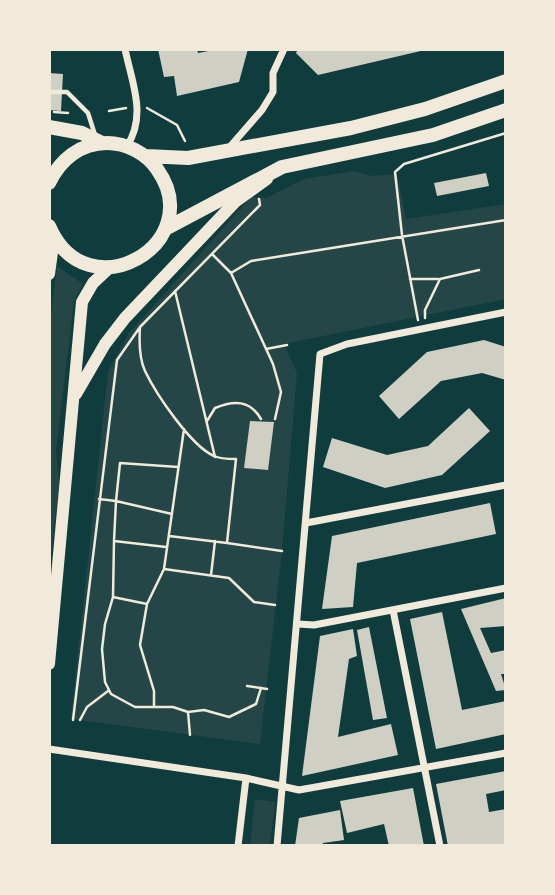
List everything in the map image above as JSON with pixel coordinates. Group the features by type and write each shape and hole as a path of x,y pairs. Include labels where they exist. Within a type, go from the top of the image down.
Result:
{"main road":[{"path":"146,156 188,158 363,125 425,109 506,81"},
{"path":"165,229 282,167 433,135 506,110"},
{"path":"49,127 127,146 146,156 156,166 167,190 169,216 165,229 153,248 141,258 109,268 87,265 69,255 52,232"},
{"path":"49,183 62,162 74,152 100,141"},
{"path":"74,397 105,344 125,318 235,202 282,167"},
{"path":"49,274 52,232"},
{"path":"49,664 82,302 93,283 109,268"}],"street":[{"path":"125,49 138,106 137,131 127,146"},
{"path":"226,151 262,110 273,92 273,73 284,49"},
{"path":"277,846 320,354 346,344 506,312"},
{"path":"306,523 506,485"},
{"path":"298,624 314,625 506,588"},
{"path":"393,610 440,846"},
{"path":"49,749 246,778 299,790 424,770 506,752"},
{"path":"238,846 246,778"}],"lane":[{"path":"49,92 67,92 88,113 100,141"}],"path":[{"path":"109,111 138,106 147,108 177,125 185,141"},
{"path":"49,112 68,113"},
{"path":"418,320 402,234 395,172 404,164 506,133"},
{"path":"73,720 114,371 124,346 260,205 257,196"},
{"path":"231,273 251,261 402,234 506,220"},
{"path":"213,255 231,273 266,349 281,392 275,419"},
{"path":"410,279 440,279 479,270"},
{"path":"424,328 425,310 440,279"},
{"path":"175,291 215,457"},
{"path":"140,327 140,350 145,371 184,429 204,450 215,457 236,460 227,543"},
{"path":"266,349 287,345"},
{"path":"207,423 215,408 236,401 255,409 261,419"},
{"path":"154,707 154,691 140,645 147,604 164,569 184,429"},
{"path":"178,467 120,463 113,597 105,624 102,649 108,690 124,704 173,707 188,712 204,710 229,717 256,704 261,688"},
{"path":"99,499 172,514"},
{"path":"169,536 282,551"},
{"path":"114,541 166,547"},
{"path":"211,575 215,541"},
{"path":"164,569 229,578 254,602 275,605"},
{"path":"113,597 147,604"},
{"path":"247,686 267,689"},
{"path":"80,720 87,706 108,690"},
{"path":"188,712 190,735"}],"shaded area":[{"path":"354,171 372,176 397,174 406,219 506,204 506,299 284,344 297,373 282,551 260,744 71,719 108,372 129,333 251,197 267,198 304,179"},
{"path":"57,266 83,284 74,301 56,451 59,484 49,576 49,331"},
{"path":"255,799 275,802 270,846 250,846"}],"building":[{"path":"158,49 197,49 198,53 219,49 248,49 239,82 177,96 174,76 164,77"},
{"path":"298,49 425,50 318,75 296,53"},
{"path":"49,73 63,74 61,111 49,110"},
{"path":"486,173 489,186 437,196 434,183"},
{"path":"484,340 506,347 506,380 482,373 441,381 399,419 379,396 427,352"},
{"path":"469,408 490,431 442,475 385,488 323,467 332,438 387,455 428,446"},
{"path":"250,421 274,422 268,470 244,468"},
{"path":"490,503 496,534 357,563 353,607 322,609 332,536"},
{"path":"506,598 506,626 480,628 491,653 506,650 506,674 501,674 506,690 496,691 461,609"},
{"path":"442,612 462,710 506,701 506,734 436,749 410,619"},
{"path":"369,627 387,718 373,720 357,630"},
{"path":"353,629 357,656 349,659 338,737 391,724 398,755 302,776 320,636"},
{"path":"506,771 506,790 486,794 489,812 506,809 506,846 448,846 436,784"},
{"path":"413,788 424,846 389,846 384,824 347,833 340,801"},
{"path":"340,810 344,840 323,843 322,846 295,846 299,818"}]}
